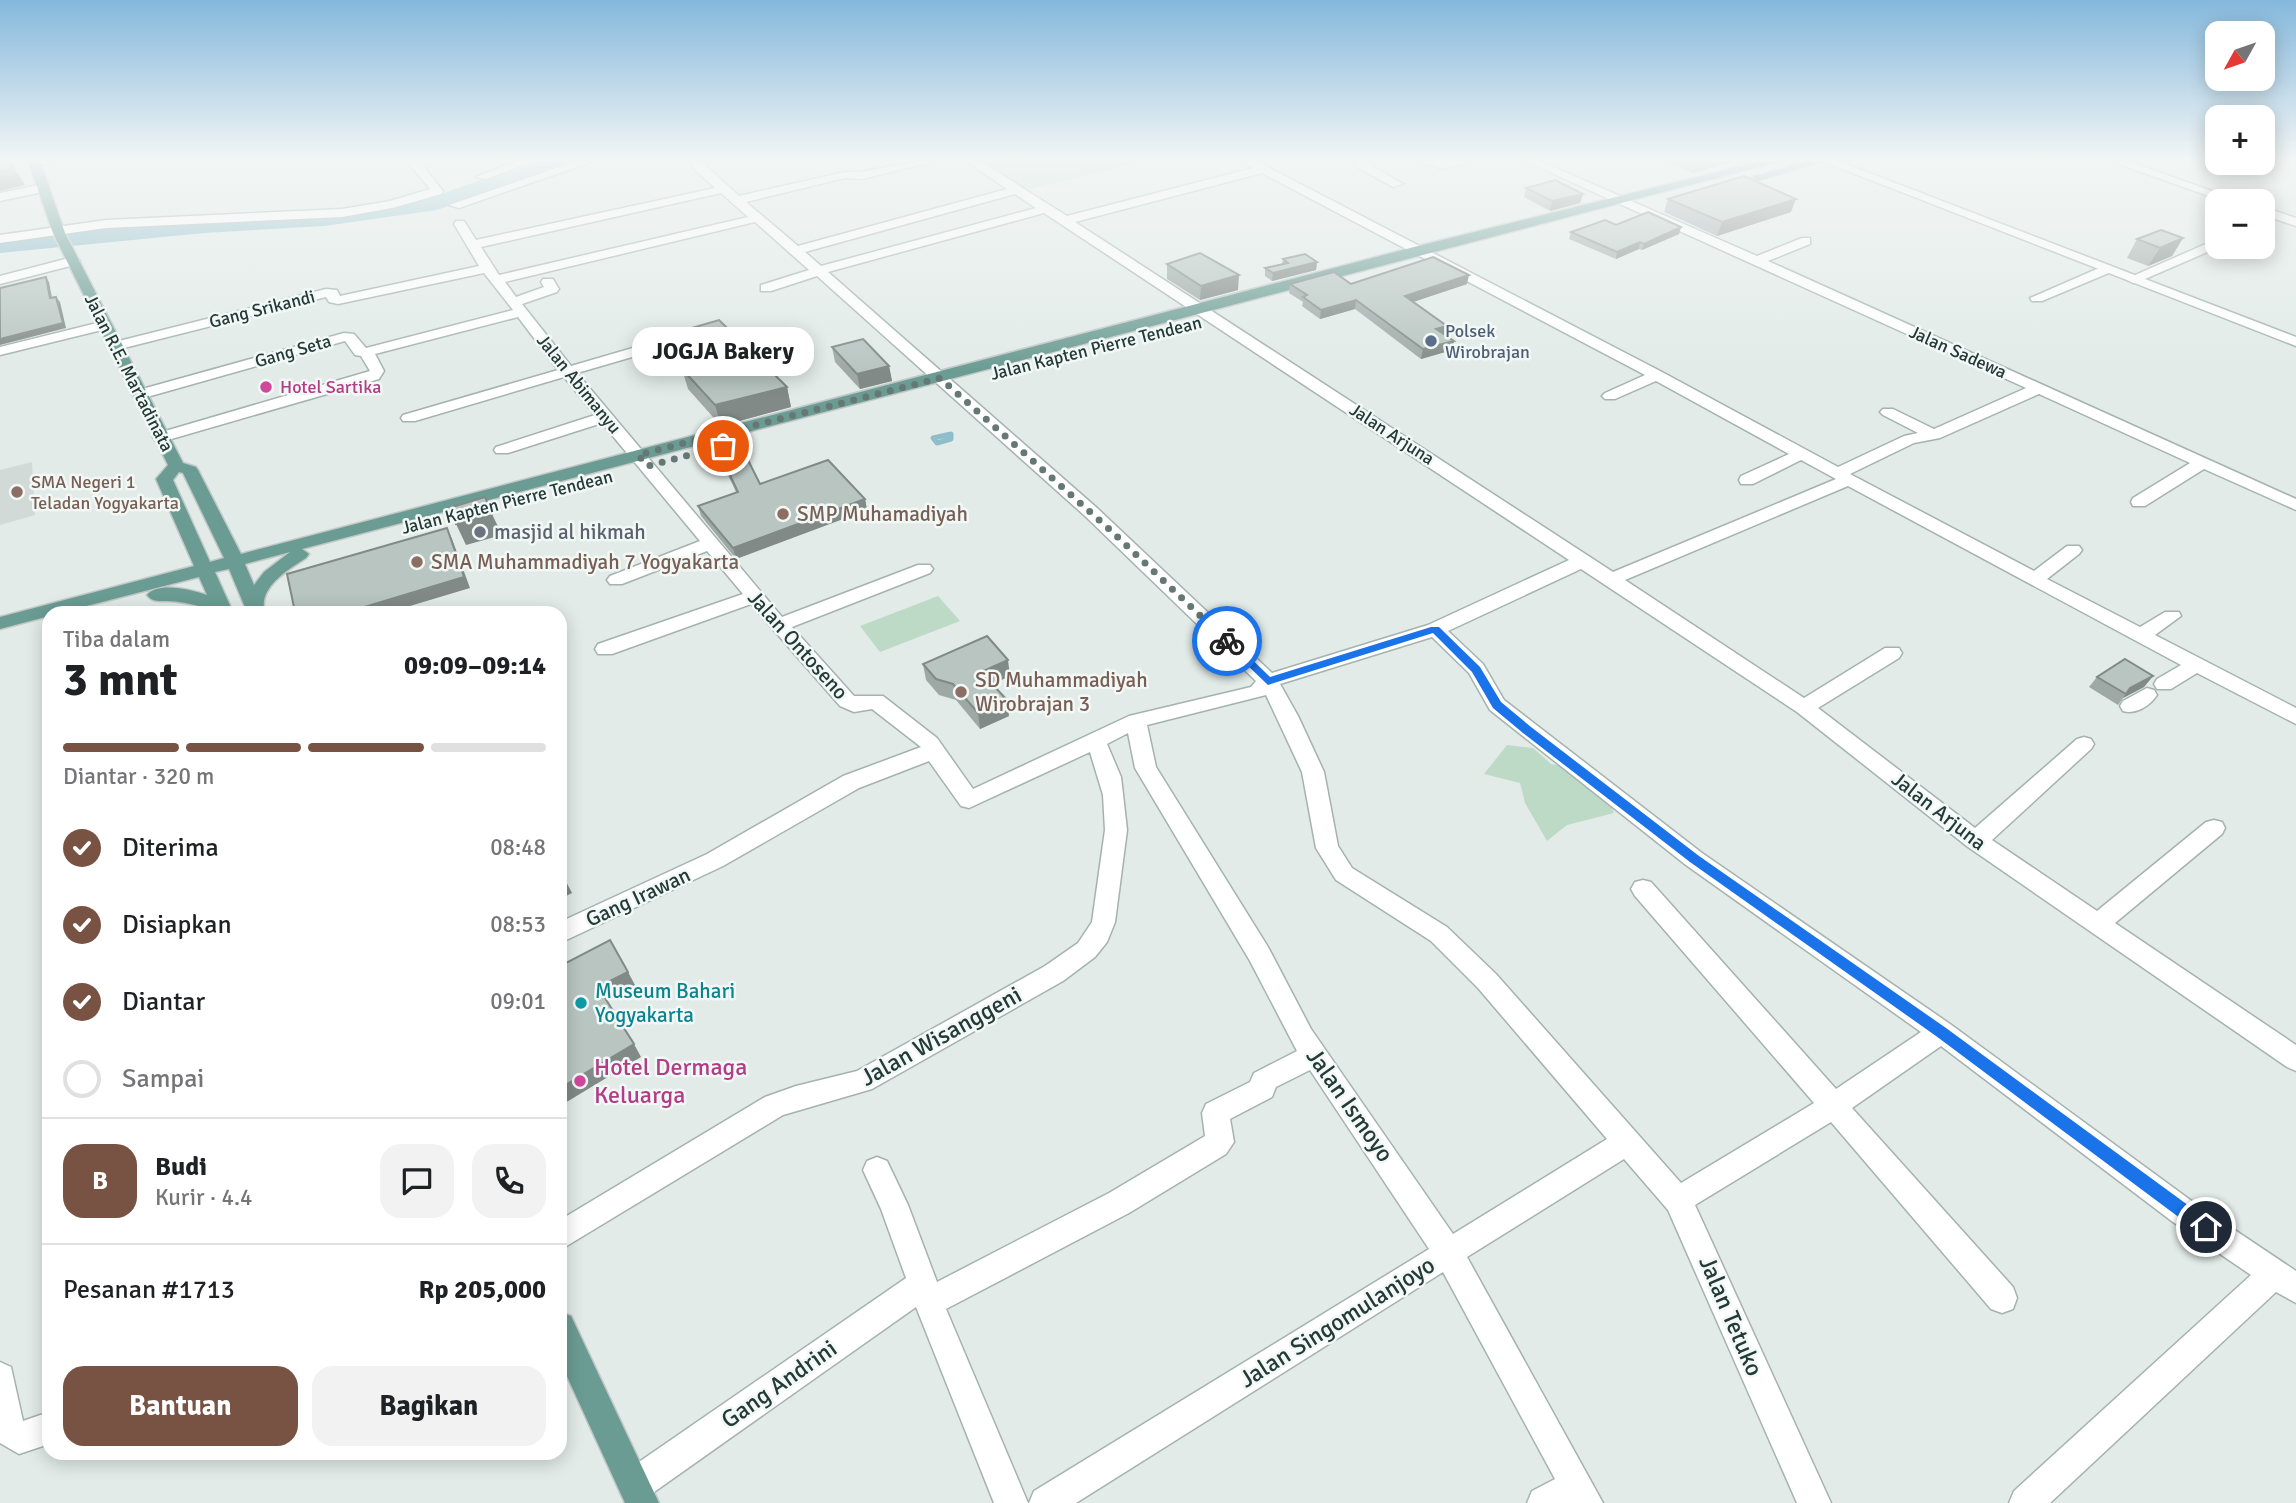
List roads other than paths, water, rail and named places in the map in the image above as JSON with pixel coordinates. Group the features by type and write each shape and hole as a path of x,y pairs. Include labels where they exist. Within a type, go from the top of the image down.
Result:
{"main road":[{"name":"Jalan Kapten Pierre Tendean","path":"1206,314 1419,250 1495,231"},
{"name":"Jalan Kapten Pierre Tendean","path":"161,587 204,567 237,566 1206,314 1548,231"},
{"name":"Jalan R.E. Martadinata","path":"58,232 176,466 190,470 227,543 254,606"},
{"name":"Jalan R.E. Martadinata","path":"176,466 164,479 221,606"},
{"path":"227,543 247,550 291,551"},
{"path":"255,606 257,591 264,580 291,551"},
{"path":"106,606 161,587 187,567 204,567"},
{"path":"76,606 161,587 209,600 216,606"},
{"path":"0,623 42,614"},
{"path":"0,637 42,625"},
{"path":"567,1342 639,1494"}],"street":[{"path":"0,239 63,231"},
{"name":"Jalan Abimanyu","path":"465,231 492,274 568,372 643,460"},
{"path":"473,245 535,231"},
{"name":"Gang Srikandi","path":"116,346 326,293 332,293 336,300 492,274 715,231"},
{"path":"772,231 1107,527 1268,681 1435,629 1585,560"},
{"path":"795,251 867,231"},
{"path":"766,288 964,231"},
{"name":"Jalan Arjuna","path":"1081,231 1585,560 1804,707 1976,841 2296,1059"},
{"path":"1382,231 2296,717"},
{"name":"Jalan Sadewa","path":"1690,231 2296,505"},
{"path":"2010,231 2296,342"},
{"path":"1757,261 1806,241"},
{"path":"2133,279 2205,248"},
{"path":"0,280 70,256"},
{"path":"2037,298 2106,269"},
{"path":"161,437 374,376 377,371 366,352 518,307 552,289 548,282"},
{"path":"0,351 105,325"},
{"name":"Gang Seta","path":"140,394 346,336 360,352 366,352"},
{"path":"409,418 672,341"},
{"path":"1610,396 1657,375"},
{"path":"1612,579 1843,477 1910,439 1934,435 2039,388"},
{"path":"1888,412 1934,435"},
{"path":"502,450 604,417"},
{"path":"1747,481 1802,454"},
{"name":"Jalan Ontoseno","path":"643,460 754,596 847,701 854,705 876,701 916,730 930,743 969,800 1136,721 1188,706 1257,693 1268,681"},
{"path":"2139,502 2202,463"},
{"path":"616,580 711,543"},
{"path":"2034,580 2073,550"},
{"path":"779,625 924,569"},
{"path":"604,649 754,596"},
{"path":"2141,635 2172,615"},
{"path":"1435,629 1476,669 1497,705 1694,859 1941,1032 2183,1212 2285,1281 2026,1503"},
{"path":"1804,707 1892,653"},
{"path":"2147,695 2195,665"},
{"name":"Jalan Tetuko","path":"1268,681 1288,716 1313,772 1327,848 1343,874 1439,934 1487,981 1678,1200 1733,1316 1770,1409 1814,1503"},
{"name":"Jalan Ismoyo","path":"1136,721 1146,768 1259,954 1302,1037 1449,1253 1581,1494"},
{"name":"Jalan Wisanggeni","path":"567,1232 774,1106 799,1096 863,1081 1052,974 1088,949 1098,937 1105,916 1118,830 1107,762 1094,739"},
{"path":"1976,841 2084,744"},
{"name":"Gang Irawan","path":"567,930 715,860 852,782 933,751"},
{"path":"2097,924 2214,828"},
{"path":"1643,888 2002,1298"},
{"path":"1678,1200 1832,1107 1941,1032"},
{"name":"Gang Andrini","path":"639,1494 927,1293 1119,1203 1216,1145 1220,1142 1215,1113 1263,1089 1263,1081 1315,1055"},
{"name":"Jalan Singomulanjoyo","path":"1046,1503 1628,1141"},
{"path":"877,1170 899,1217 943,1341 1011,1503"},
{"path":"0,1378 9,1430 19,1438 42,1430"},
{"path":"1544,1503 1581,1494"}],"waterway":[{"path":"0,246 152,231"},
{"path":"951,434 951,439 937,443 933,438 951,434"}],"place":[{"name":"Polsek Wirobrajan","path":"1431,341"},
{"name":"Hotel Sartika","path":"266,387"},
{"name":"JOGJA Bakery","path":"723,446"},
{"name":"SMA Negeri 1 Teladan Yogyakarta","path":"17,492"},
{"name":"SMP Muhamadiyah","path":"783,514"},
{"name":"masjid al hikmah","path":"480,532"},
{"name":"SMA Muhammadiyah 7 Yogyakarta","path":"417,562"},
{"name":"SD Muhammadiyah Wirobrajan 3","path":"961,692"},
{"name":"Museum Bahari Yogyakarta","path":"581,1003"},
{"name":"Hotel Dermaga Keluarga","path":"580,1081"}]}
